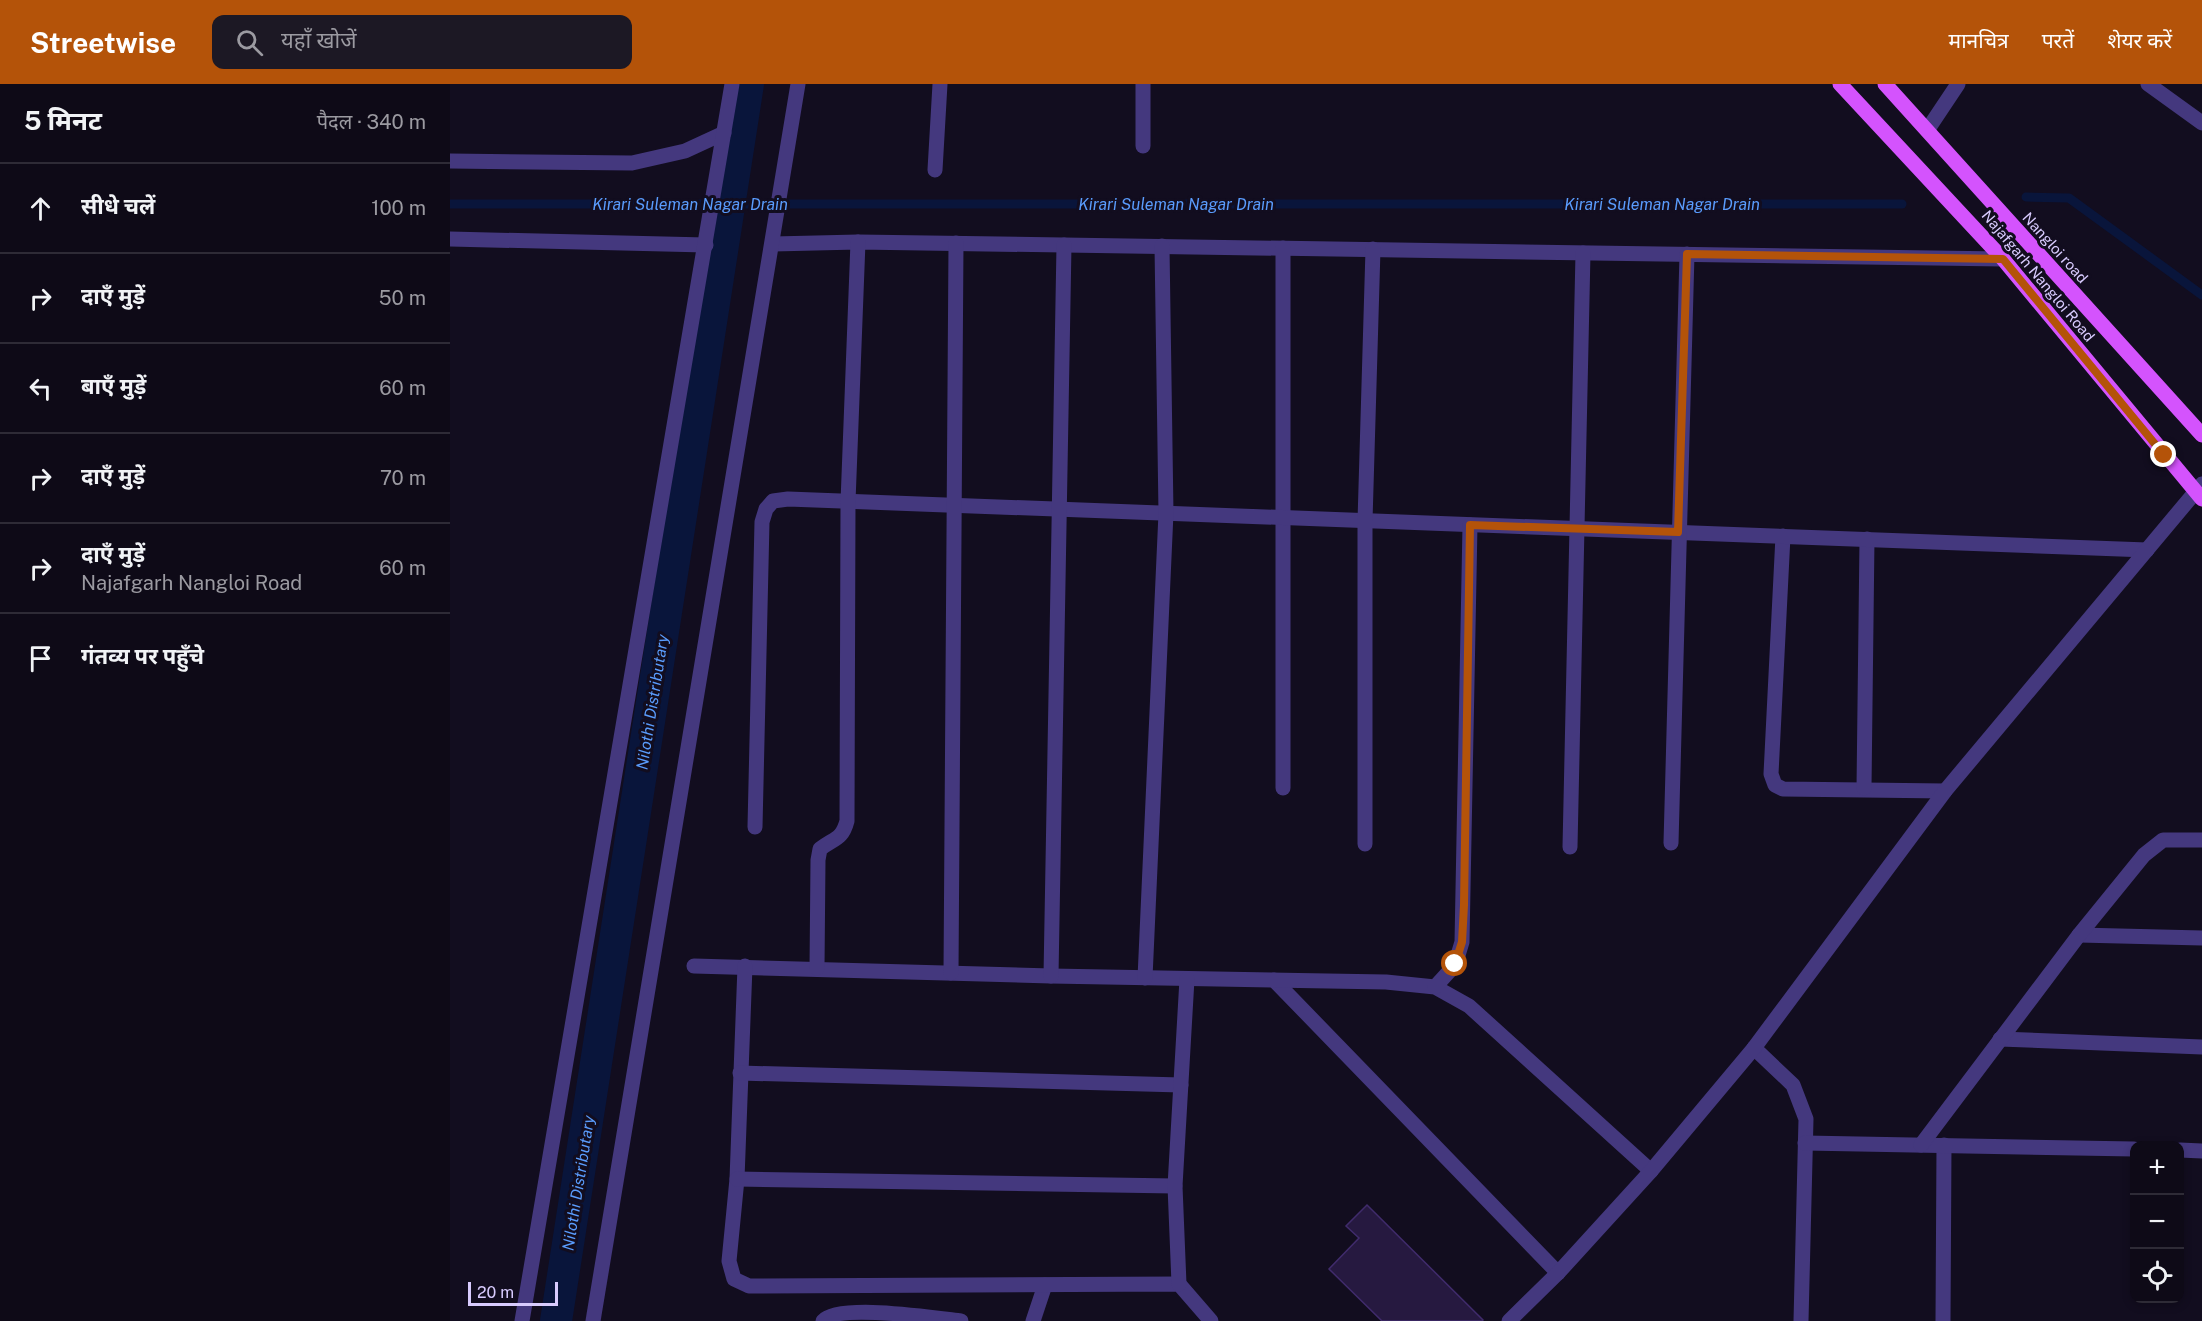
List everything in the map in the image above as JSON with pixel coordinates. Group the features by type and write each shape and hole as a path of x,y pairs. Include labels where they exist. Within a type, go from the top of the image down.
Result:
{"main road":[{"name":"Najafgarh Nangloi Road","path":"1840,84 2003,259 2200,492"},
{"name":"Nangloi road","path":"1885,84 1928,129 2009,224 2202,435"}],"street":[{"path":"522,1321 732,84"},
{"path":"593,1321 798,84"},
{"path":"935,170 940,84"},
{"path":"1143,84 1143,146"},
{"path":"1928,129 1958,84"},
{"path":"2148,84 2202,123"},
{"path":"450,160 632,163 685,151 724,133"},
{"path":"450,239 706,245"},
{"path":"773,239 2003,259"},
{"path":"817,969 820,849 837,842 844,834 847,821 848,502 858,242"},
{"path":"951,973 956,243"},
{"path":"1051,976 1064,245"},
{"path":"1145,978 1166,513 1162,246"},
{"path":"1283,248 1283,788"},
{"path":"1365,844 1365,521 1373,249"},
{"path":"1570,847 1583,253"},
{"path":"1671,843 1687,254"},
{"path":"1509,1321 1558,1273 1651,1171 1754,1048 1945,791 2147,550 2200,492"},
{"path":"755,827 762,522 766,509 773,501 788,499 2147,550"},
{"path":"1435,987 1455,964 1462,933 1470,525"},
{"path":"1784,536 1770,774 1775,784 1784,789 1864,788 1945,791"},
{"path":"1864,788 1867,539"},
{"path":"1921,1145 2079,935 2144,855 2163,840 2202,840"},
{"path":"2079,935 2202,938"},
{"path":"694,966 1386,982 1435,987 1469,1006 1651,1171"},
{"path":"745,966 737,1179 729,1261 734,1279 749,1286 1179,1284"},
{"path":"1187,979 1175,1186 1179,1284 1211,1321"},
{"path":"1274,980 1558,1273"},
{"path":"2000,1039 2202,1047"},
{"path":"1754,1048 1793,1085 1806,1119 1801,1321"},
{"path":"740,1073 1181,1085"},
{"path":"1805,1143 2130,1149"},
{"path":"1943,1321 1944,1145"},
{"path":"2184,1150 2202,1151"},
{"path":"737,1179 1175,1186"},
{"path":"1033,1321 1045,1285"},
{"path":"823,1321 833,1314 871,1312 961,1321"}],"building":[{"path":"1367,1205 1482,1321 1382,1321 1329,1269 1359,1238 1346,1226"}],"waterway":[{"name":"Nilothi Distributary","path":"556,1321 748,84"},
{"name":"Kirari Suleman Nagar Drain","path":"2026,197 2069,198 2202,295"},
{"name":"Kirari Suleman Nagar Drain","path":"450,204 1902,204"}],"route":[{"path":"1455,964 1462,942 1464,905 1470,525 1678,532 1687,254 2003,259 2164,455"}]}
